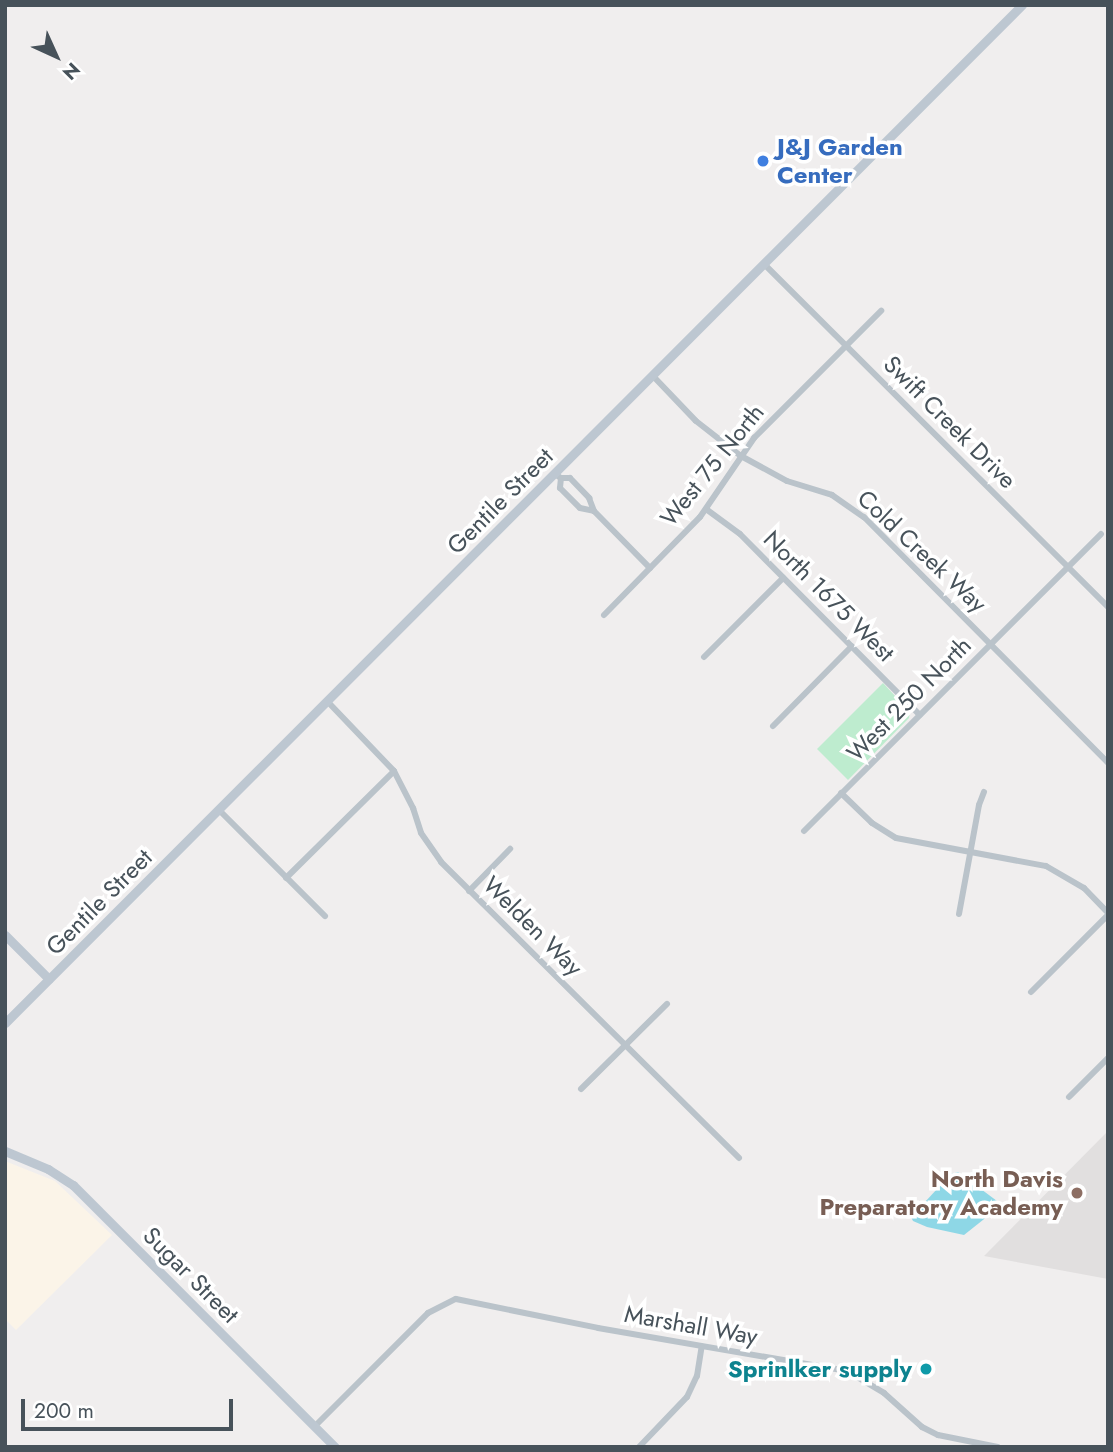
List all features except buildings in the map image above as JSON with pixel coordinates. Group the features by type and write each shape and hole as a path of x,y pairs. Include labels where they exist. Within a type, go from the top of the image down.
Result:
{"main road":[{"name":"Gentile Street","path":"5,1023 558,476 653,376 1022,5"},
{"path":"5,935 49,979"},
{"name":"Sugar Street","path":"5,1151 48,1169 73,1185 335,1447"}],"street":[{"name":"Swift Creek Drive","path":"764,264 1108,607"},
{"name":"West 75 North","path":"604,615 706,509 754,438 881,311"},
{"name":"Cold Creek Way","path":"653,376 696,421 741,456 787,481 832,495 864,517 1108,763"},
{"path":"594,511 580,508 560,488 558,476 570,478 589,498 594,511 650,568"},
{"name":"North 1675 West","path":"706,509 740,534 920,715"},
{"name":"West 250 North","path":"803,831 1101,534"},
{"path":"704,657 783,578"},
{"path":"773,726 852,646"},
{"name":"Welden Way","path":"328,702 394,771 413,808 421,833 441,862 739,1158"},
{"path":"286,878 394,771"},
{"path":"959,914 979,805 984,792"},
{"path":"841,793 872,823 896,838 1055,870 1084,888 1108,914 1031,992"},
{"path":"219,810 325,916"},
{"path":"469,891 510,849"},
{"path":"581,1089 667,1003"},
{"path":"1069,1097 1108,1058"},
{"name":"Marshall Way","path":"315,1426 428,1313 456,1298 847,1371 884,1392 922,1427 938,1435 998,1447"},
{"path":"639,1447 687,1397 697,1376 702,1346"}],"shaded area":[{"name":"North Davis Preparatory Academy","path":"1108,1131 1108,1279 984,1256"},
{"path":"5,1161 55,1181 112,1235 16,1330 5,1319"}],"green space":[{"path":"883,683 910,712 909,718 848,780 817,749"}],"water":[{"path":"958,1172 997,1201 998,1208 964,1235 913,1221 911,1217 951,1174"}],"place":[{"name":"J&J Garden Center","path":"763,161"},
{"name":"North Davis Preparatory Academy","path":"1077,1193"},
{"name":"Sprinlker supply","path":"926,1369"}]}
